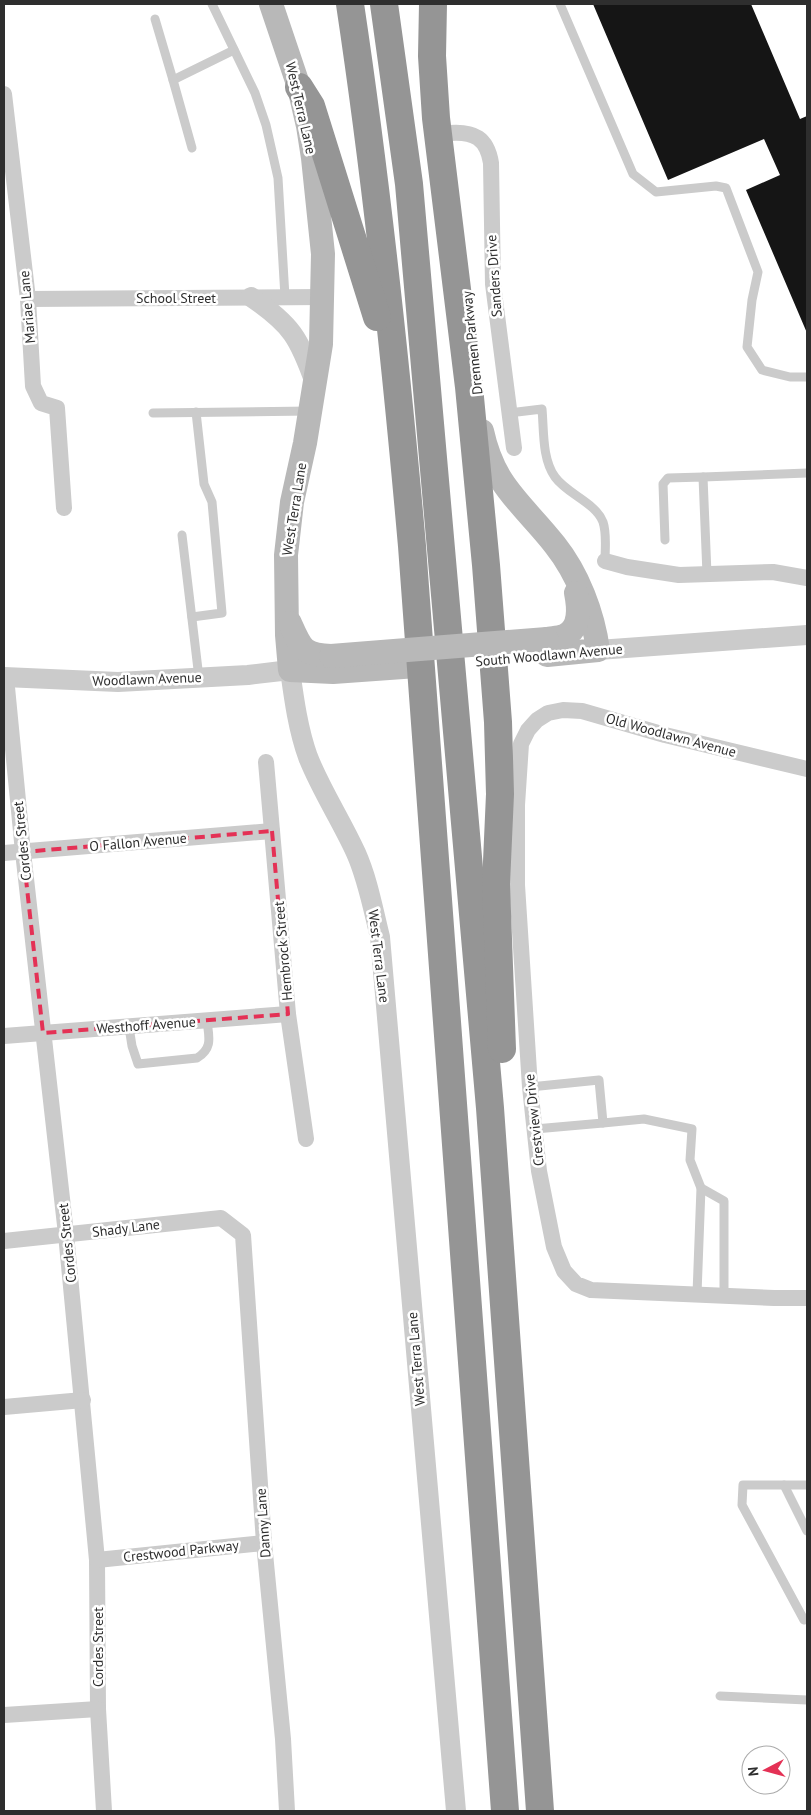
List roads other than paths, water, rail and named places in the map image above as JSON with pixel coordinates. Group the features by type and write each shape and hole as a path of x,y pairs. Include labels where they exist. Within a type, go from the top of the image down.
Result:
{"highway":[{"path":"350,4 375,185 398,385 426,711 505,1811"},
{"path":"384,4 409,184 490,1108 540,1811"},
{"path":"433,4 432,56 436,118 471,406 498,722 500,794 496,884 502,1060 490,1108"},
{"path":"299,87 311,106 398,385"}],"main road":[{"name":"West Terra Lane","path":"271,4 299,87 308,126 324,254 322,344 316,386 292,502 286,555 290,670"},
{"name":"Drennen Parkway","path":"442,4 449,133 482,432 487,452 498,476 513,497 555,544 570,566 583,594 593,625 598,650"},
{"path":"547,647 573,630 578,618 578,604 570,566"},
{"path":"287,614 302,648 332,664"},
{"name":"South Woodlawn Avenue","path":"290,670 332,664 547,647 598,650"}],"street":[{"name":"Mariae Lane","path":"4,94 28,299 33,386 41,403 57,408 64,508"},
{"name":"Sanders Drive","path":"449,133 461,133 476,137 482,140 489,149 491,163 492,284 514,448"},
{"path":"252,297 282,320 296,336 316,386"},
{"name":"School Street","path":"28,299 323,297"},
{"path":"605,561 679,575 774,572 807,578"},
{"name":"South Woodlawn Avenue","path":"598,650 807,635"},
{"name":"Woodlawn Avenue","path":"5,677 118,682 199,678 290,670"},
{"name":"West Terra Lane","path":"290,670 296,712 307,755 324,795 356,852 369,890 380,938 456,1811"},
{"name":"Cordes Street","path":"5,677 66,1234 98,1560 98,1709 104,1811"},
{"name":"Old Woodlawn Avenue","path":"537,720 562,710 582,711 664,735 807,769"},
{"name":"Crestview Drive","path":"537,720 528,730 521,744 517,805 517,905 530,1087 539,1172 554,1247 564,1271 576,1284 591,1290 807,1298"},
{"name":"Hembrock Street","path":"266,762 288,1014 306,1140"},
{"name":"O Fallon Avenue","path":"4,853 272,831"},
{"name":"Westhoff Avenue","path":"4,1036 288,1014"},
{"name":"Shady Lane","path":"4,1241 222,1218 243,1235"},
{"name":"Danny Lane","path":"243,1235 264,1543 283,1740 287,1811"},
{"path":"4,1407 83,1400"},
{"name":"Crestwood Parkway","path":"98,1560 264,1543"},
{"path":"4,1715 98,1709"}],"lane":[{"path":"212,4 255,93 266,125 278,178 285,297"},
{"path":"560,4 633,174 656,192 716,186 726,188 758,272 752,300 747,347 762,370 790,377 807,377"},
{"path":"155,19 192,148"},
{"path":"173,80 234,50"},
{"path":"509,413 542,409 546,456 550,468 556,478 568,490 596,511 602,521 605,535 605,561"},
{"path":"152,413 310,411"},
{"path":"192,617 222,613 212,502 204,484 196,412"},
{"path":"665,540 663,484 668,478 807,472"},
{"path":"703,477 707,574"},
{"path":"182,535 199,678"},
{"path":"129,1027 132,1046 138,1064 197,1058 205,1053 209,1042 207,1021"},
{"path":"530,1087 599,1080 603,1123"},
{"path":"535,1130 644,1119 692,1129 690,1160 701,1188 697,1294"},
{"path":"701,1188 724,1201 724,1296"},
{"path":"807,1485 743,1485 742,1504 804,1620 807,1618"},
{"path":"784,1485 807,1531"},
{"path":"720,1696 807,1700"}]}
